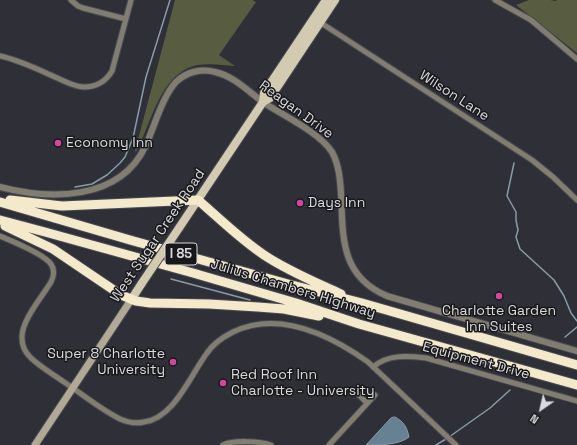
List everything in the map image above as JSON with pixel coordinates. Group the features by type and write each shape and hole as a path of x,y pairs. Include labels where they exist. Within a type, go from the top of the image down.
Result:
{"highway":[{"path":"0,201 62,206 198,200 238,236 265,256 299,274 362,303"},
{"name":"Julius Chambers Highway","path":"0,201 130,240 362,303 577,365"},
{"path":"0,222 53,249 120,295 131,300 150,303 209,304 278,308 359,324"},
{"name":"Julius Chambers Highway","path":"0,222 72,239 296,303 359,324 577,385"}],"main road":[{"name":"West Sugar Creek Road","path":"34,445 263,102 270,98 317,20 326,0"},
{"name":"West Sugar Creek Road","path":"317,20 335,0"}],"street":[{"path":"71,0 83,8 126,19"},
{"path":"0,56 24,63 73,85 84,87 94,86 105,80 112,71 132,0"},
{"path":"495,0 530,20 577,59"},
{"name":"Wilson Lane","path":"317,20 532,160 553,177 577,200"},
{"name":"Reagan Drive","path":"0,187 34,193 70,194 92,191 116,180 132,167 138,158 144,148 166,96 181,77 202,70 220,73 310,132 326,145 332,153 338,169 345,248 349,261 354,270 366,284 387,296 577,350"},
{"path":"0,236 47,260 53,268 53,278 23,329 22,344 29,356 72,388 120,418 131,422 142,423 160,416 170,409 206,354 216,343 223,337 239,329 264,324 296,327 322,335 340,344 374,367 456,445"},
{"name":"Equipment Drive","path":"374,367 390,358 405,356 426,358 577,401"},
{"path":"357,393 367,403"},
{"path":"329,445 375,395"},
{"path":"223,445 228,442 236,441 271,445"}],"green space":[{"path":"175,0 252,0 256,2 219,55 235,66 203,64 185,70 175,77 159,100 136,152 135,151"},
{"path":"529,0 577,0 577,53 516,5"}],"water":[{"path":"395,417 405,425 409,437 395,443 366,445 391,418"}],"waterway":[{"path":"75,187 92,184 107,175 125,157 133,138 146,77 170,0"},
{"path":"514,163 507,196 516,212 518,230 516,237 520,249 554,280 564,296 571,313 577,321"},
{"path":"171,279 250,300"},
{"path":"565,337 577,327"},
{"path":"449,437 490,408 510,390"},
{"path":"436,445 446,439"}],"place":[{"name":"Economy Inn","path":"58,143"},
{"name":"Days Inn","path":"300,203"},
{"name":"Charlotte Garden Inn Suites","path":"499,296"},
{"name":"Super 8 Charlotte University","path":"173,362"},
{"name":"Red Roof Inn Charlotte - University","path":"223,383"}]}
